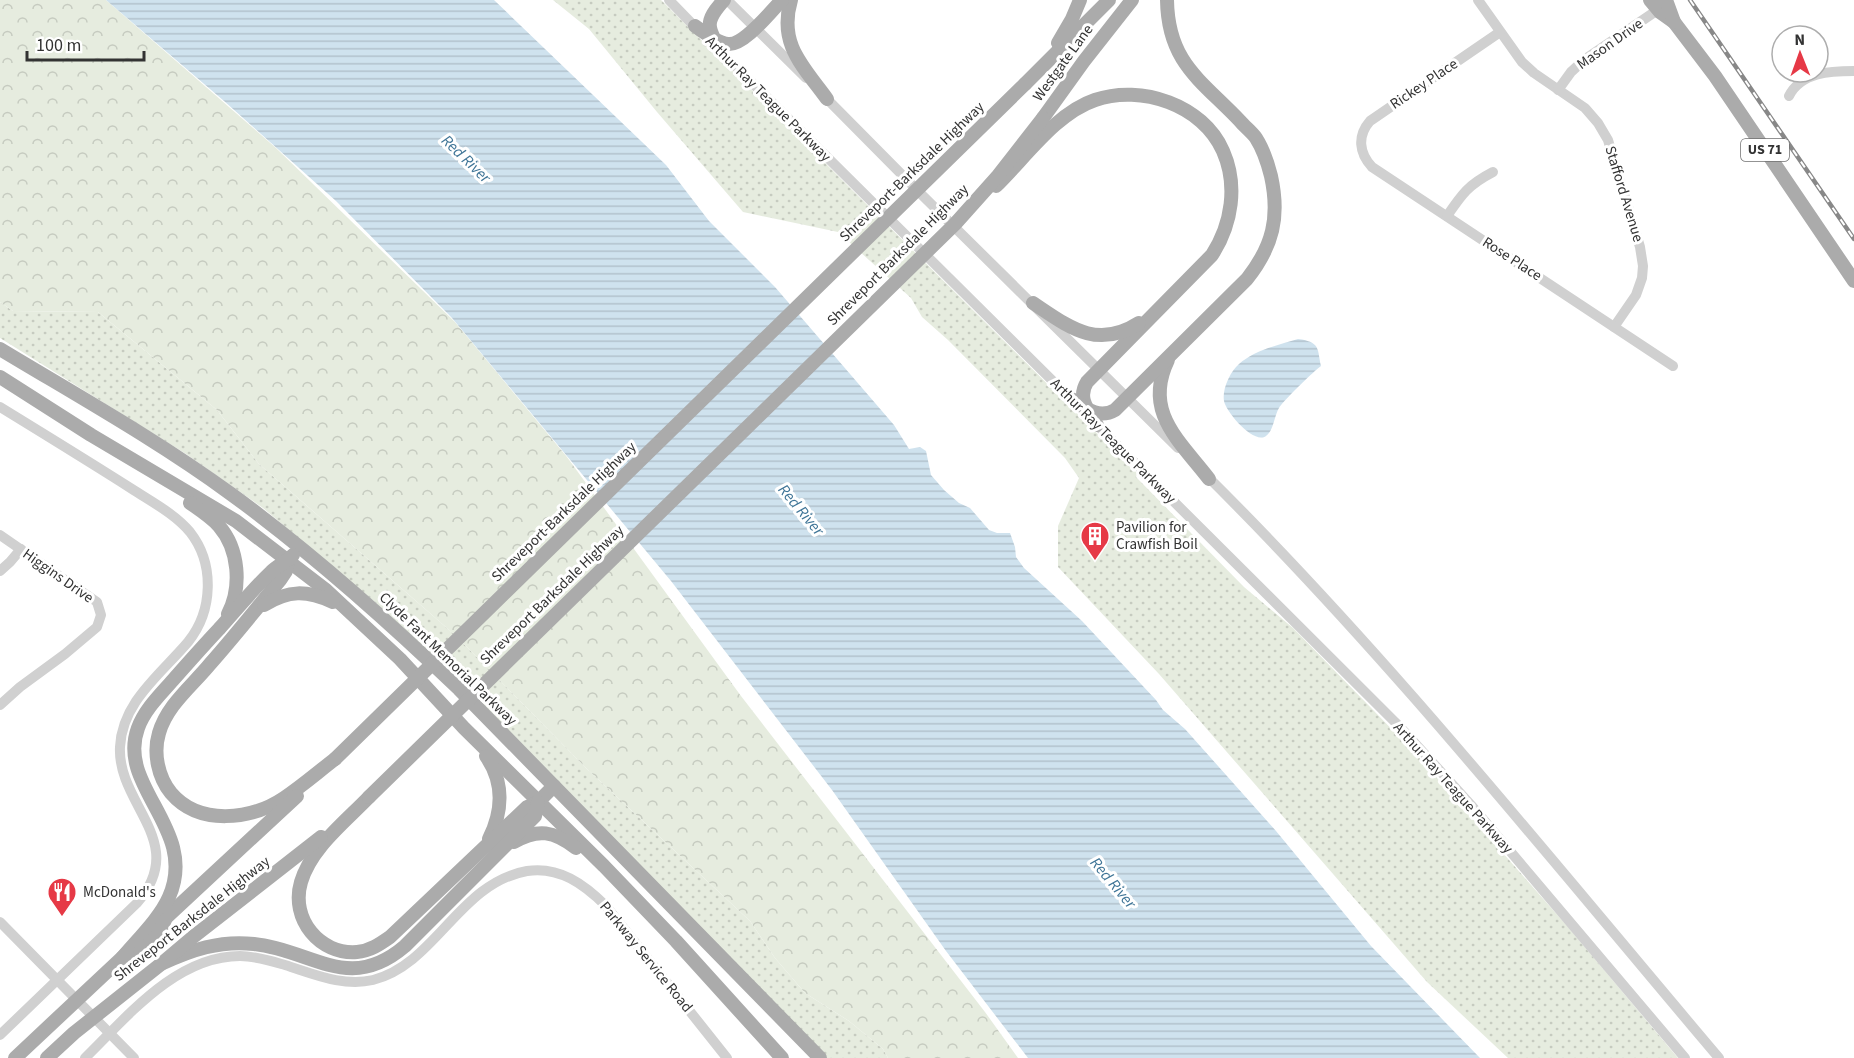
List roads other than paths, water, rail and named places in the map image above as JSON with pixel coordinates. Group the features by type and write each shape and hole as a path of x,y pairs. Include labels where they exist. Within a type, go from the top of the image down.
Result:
{"main road":[{"path":"721,52 712,36 710,25 711,15 726,0"},
{"path":"695,26 724,43 735,44 744,39 783,0"},
{"path":"791,0 786,27 791,48 827,99"},
{"path":"1029,80 1060,40 1080,0"},
{"name":"Westgate Lane","path":"1029,80 1109,0"},
{"name":"Westgate Lane","path":"1049,122 1084,61 1132,0"},
{"path":"1070,398 1100,414 1108,414 1115,410 1247,279 1269,245 1276,213 1269,166 1256,138 1199,82 1177,51 1167,17 1167,0"},
{"name":"US 71","path":"1660,3 1714,76 1854,281"},
{"name":"Shreveport-Barksdale Highway","path":"122,958 335,759 1029,80"},
{"path":"1049,122 1095,100 1132,94 1164,100 1189,112 1202,123 1222,148 1232,185 1228,223 1222,240 1212,255 1083,388 1083,399 1097,425"},
{"name":"Shreveport Barksdale Highway","path":"47,1058 94,1017 193,937 302,854 369,797 955,224 1049,122"},
{"path":"1033,303 1074,330 1098,335 1118,333 1129,329 1160,307"},
{"name":"Clyde Fant Memorial Parkway","path":"0,349 175,455 300,546 404,636 459,689 820,1058"},
{"path":"1171,353 1161,382 1161,409 1172,431 1209,478"},
{"path":"0,377 99,440 236,521 326,590 400,659 464,728 604,866 676,941 782,1058"},
{"path":"99,440 200,510 218,525 226,536 234,555 236,591 220,628"},
{"path":"122,958 156,918 169,898 175,873 172,841 138,772 135,745 138,728 153,703 272,572 288,561 300,546"},
{"path":"288,561 286,571 280,580 209,666 182,694 163,721 156,755 159,769 167,788 176,798 193,810 214,816 238,816 266,808 283,799 335,759"},
{"path":"256,609 277,597 292,593 306,593 320,596 354,615"},
{"path":"464,728 490,762 497,778 499,814 487,844"},
{"path":"369,797 322,845 307,868 299,887 300,914 313,936 322,943 345,952 358,952 380,945 527,807 538,801 554,786"},
{"path":"161,964 195,949 236,943 272,947 334,966 360,968 381,962 405,946 535,816 538,801"},
{"path":"504,847 523,837 547,833 564,839 604,866"},
{"path":"80,1003 158,935 165,918"},
{"name":"Shreveport Barksdale Highway","path":"15,1058 80,1003 122,958"}],"street":[{"name":"Arthur Ray Teague Parkway","path":"669,0 1402,729 1478,814 1685,1058"},
{"name":"Arthur Ray Teague Parkway","path":"726,0 1289,558 1374,651 1719,1058"},
{"name":"Stafford Avenue","path":"1478,0 1527,67 1585,108 1603,130 1614,156 1640,247 1643,266 1640,286 1614,327"},
{"name":"Mason Drive","path":"1558,90 1571,72 1584,60 1660,3"},
{"name":"Rickey Place","path":"1361,144 1363,132 1370,121 1500,32"},
{"path":"1789,96 1797,85 1818,74 1854,71"},
{"name":"Rose Place","path":"1361,144 1364,158 1372,167 1673,366"},
{"path":"1447,216 1466,190 1479,179 1493,172"},
{"path":"0,1035 137,903 153,878 156,856 153,835 126,783 121,767 120,738 124,722 141,693 188,642 201,620 207,598 207,575 200,549 188,530 175,517 97,466 2,413"},
{"name":"Higgins Drive","path":"0,535 97,602 101,615 98,626 0,705"},
{"path":"0,570 21,549"},
{"name":"Parkway Service Road","path":"110,1034 154,993 179,974 201,963 218,958 241,956 258,958 336,981 355,982 387,975 409,961 488,886 504,878 535,870 562,874 584,885 606,906 727,1058"},
{"path":"0,922 134,1058"},
{"path":"84,1058 110,1034"}],"water":[{"name":"Red River","path":"106,0 494,0 666,165 709,221 775,287 894,425 909,449 920,447 926,451 931,475 944,490 959,503 970,508 989,530 997,533 1010,533 1016,557 1024,568 1082,621 1163,710 1185,729 1276,831 1371,946 1480,1058 1028,1058 946,951 832,790 671,581 452,318 336,201"},
{"path":"1298,339 1311,342 1317,347 1321,366 1281,405 1269,433 1261,438 1255,436 1241,426 1226,406 1224,391 1227,381 1236,367 1245,359 1267,348"}],"railway":[{"path":"1690,0 1854,239"}],"place":[{"name":"Pavilion for Crawfish Boil","path":"1095,562"},
{"name":"McDonald's","path":"62,918"}]}
